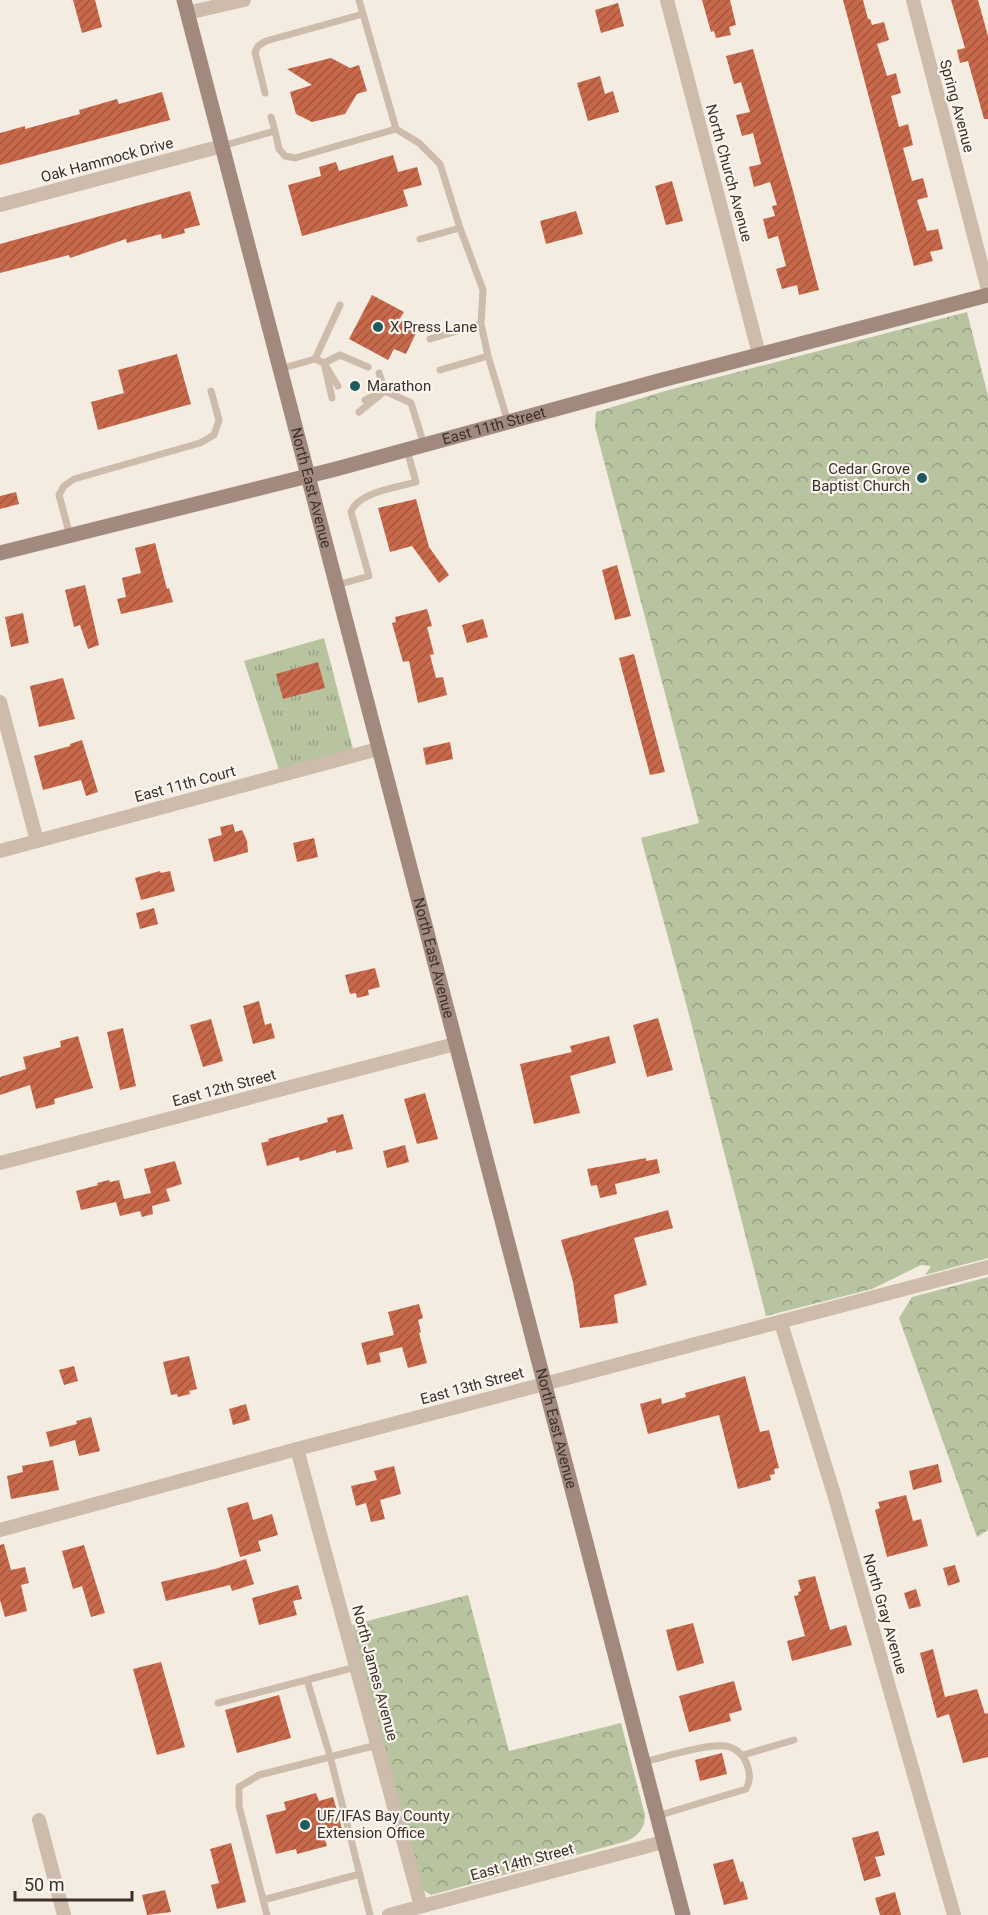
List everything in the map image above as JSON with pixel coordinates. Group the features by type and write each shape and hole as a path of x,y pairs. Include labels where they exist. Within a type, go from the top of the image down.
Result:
{"main road":[{"name":"North East Avenue","path":"186,7 683,1915"},
{"name":"East 11th Street","path":"0,553 308,476 759,354 988,295"}],"street":[{"path":"186,7 244,0"},
{"name":"North Church Avenue","path":"667,0 759,354"},
{"name":"Spring Avenue","path":"913,0 988,290"},
{"name":"Oak Hammock Drive","path":"0,205 222,147"},
{"path":"0,702 37,841"},
{"name":"East 11th Court","path":"0,850 378,749"},
{"name":"East 12th Street","path":"0,1162 455,1044"},
{"name":"East 13th Street","path":"0,1530 297,1449 988,1268"},
{"name":"North Gray Avenue","path":"781,1323 834,1494 954,1915"},
{"name":"North James Avenue","path":"297,1449 421,1906"},
{"path":"39,1821 64,1915"},
{"name":"East 14th Street","path":"389,1915 663,1842"}],"lane":[{"path":"359,0 396,129 419,143 440,164 483,290 481,324 508,422"},
{"path":"265,93 255,52 258,46 266,41 363,14"},
{"path":"271,117 279,149 285,156 295,158 396,129"},
{"path":"222,147 275,131"},
{"path":"420,239 460,228"},
{"path":"315,359 340,305"},
{"path":"430,339 481,324"},
{"path":"324,363 340,355 368,367"},
{"path":"440,370 488,356"},
{"path":"280,369 315,359 324,363 338,386"},
{"path":"324,363 332,398"},
{"path":"379,373 386,391 411,403 424,445"},
{"path":"70,536 59,495 63,486 74,479 200,443 214,435 219,420 211,391"},
{"path":"365,400 386,391"},
{"path":"359,412 386,391"},
{"path":"336,585 369,576 351,512 354,504 362,498 416,482 407,450"},
{"path":"218,1702 356,1667"},
{"path":"307,1680 330,1756 370,1915"},
{"path":"743,1755 794,1740"},
{"path":"267,1915 239,1806 239,1787 259,1775 377,1745"},
{"path":"643,1762 715,1746 729,1747 743,1755 748,1767 750,1780 746,1789 657,1815"},
{"path":"263,1900 360,1874"}],"green space":[{"path":"967,312 988,396 988,1258 925,1275 931,1266 921,1265 872,1289 766,1316 641,838 699,823 595,427 596,412 665,391"},
{"path":"324,638 353,749 279,770 244,661"},
{"path":"988,1277 988,1530 977,1537 899,1318 912,1297"},
{"path":"468,1595 509,1751 621,1723 645,1820 640,1831 627,1841 431,1895 423,1890 418,1880 352,1625"}],"building":[{"path":"73,0 95,0 102,27 82,33"},
{"path":"702,0 730,0 736,25 729,27 731,35 716,38 714,31 711,32"},
{"path":"843,0 863,0 872,25 884,22 889,40 877,44 887,76 896,73 901,93 891,96 899,127 908,124 913,145 903,148 912,181 923,178 928,197 917,200 927,231 938,229 943,249 930,252 933,261 914,266"},
{"path":"951,0 978,0 988,36 988,119 984,119 968,61 960,63 957,50 965,48"},
{"path":"618,3 624,26 601,33 595,10"},
{"path":"753,49 819,290 799,295 797,285 782,289 776,269 786,266 778,236 768,239 763,219 775,216 772,206 777,205 770,182 754,187 749,167 761,164 753,133 742,136 736,115 750,112 741,82 734,84 726,56"},
{"path":"331,58 350,68 359,65 367,91 357,94 345,114 312,122 296,114 290,92 312,85 287,69"},
{"path":"600,76 605,94 613,91 619,112 588,121 577,83"},
{"path":"162,92 170,120 0,165 0,133 25,126 25,129 80,114 79,110 117,99 119,104"},
{"path":"393,155 398,172 417,167 422,185 403,190 408,206 302,236 288,185 321,176 319,167 336,162 339,171"},
{"path":"672,181 683,221 666,225 655,186"},
{"path":"190,191 200,225 184,229 185,233 162,239 161,234 127,243 126,239 70,258 69,255 0,273 0,244"},
{"path":"576,211 583,234 546,244 540,221"},
{"name":"X Press Lane","path":"372,295 404,312 399,320 418,329 406,354 394,349 388,360 349,339"},
{"path":"177,354 191,404 98,430 91,402 124,393 118,370"},
{"path":"16,492 19,504 0,509 0,496"},
{"path":"416,499 429,547 449,575 439,583 412,546 390,552 378,508"},
{"path":"155,543 167,589 169,588 173,602 121,614 117,599 126,597 122,578 141,573 135,548"},
{"path":"617,565 631,616 615,620 602,570"},
{"path":"85,585 99,645 88,649 80,625 74,627 65,590"},
{"path":"427,609 432,626 427,627 434,654 430,655 436,678 443,677 447,695 418,703 409,661 403,662 392,623 396,622 395,617"},
{"path":"23,613 29,643 11,647 5,617"},
{"path":"483,619 488,637 467,643 462,625"},
{"path":"634,654 665,772 650,775 619,658"},
{"path":"318,662 325,688 283,699 276,674"},
{"path":"63,678 75,719 39,727 30,686"},
{"path":"82,740 98,792 86,796 81,780 43,790 34,756 70,746"},
{"path":"450,742 453,759 426,765 423,748"},
{"path":"233,824 235,832 242,830 247,841 248,852 214,862 208,839 222,835 220,827"},
{"path":"314,838 318,857 297,862 293,843"},
{"path":"160,871 161,873 170,871 175,891 141,900 135,878"},
{"path":"154,908 158,924 140,929 136,913"},
{"path":"375,968 380,987 368,990 369,995 357,998 356,993 350,994 345,975"},
{"path":"259,1001 265,1025 271,1023 275,1038 253,1044 243,1006"},
{"path":"658,1018 673,1070 647,1077 633,1025"},
{"path":"211,1019 223,1061 203,1067 190,1025"},
{"path":"123,1028 136,1086 120,1090 107,1032"},
{"path":"78,1036 93,1088 54,1099 55,1104 36,1109 30,1085 0,1095 0,1077 26,1069 23,1057 61,1047 60,1041"},
{"path":"609,1036 616,1063 570,1076 580,1113 534,1124 520,1064 572,1052 570,1046"},
{"path":"425,1093 438,1139 417,1144 404,1099"},
{"path":"343,1114 353,1149 336,1153 336,1150 300,1161 299,1157 267,1166 261,1143 328,1122 327,1118"},
{"path":"405,1145 409,1162 387,1168 383,1151"},
{"path":"646,1158 646,1161 657,1159 660,1173 615,1184 617,1194 600,1198 597,1185 591,1186 587,1169"},
{"path":"175,1161 182,1184 166,1189 170,1201 152,1206 153,1214 142,1217 140,1211 120,1216 116,1202 81,1210 76,1191 98,1185 97,1183 119,1180 124,1199 151,1193 144,1169"},
{"path":"668,1210 673,1228 634,1238 647,1285 614,1295 618,1323 580,1328 573,1282 561,1240"},
{"path":"419,1304 423,1318 418,1320 421,1332 419,1333 427,1363 408,1368 402,1347 379,1353 381,1362 367,1365 361,1343 394,1335 388,1312"},
{"path":"189,1356 197,1389 189,1391 190,1394 178,1397 177,1394 171,1395 163,1362"},
{"path":"74,1366 78,1381 64,1385 59,1370"},
{"path":"745,1376 760,1432 769,1430 779,1468 774,1469 775,1474 770,1475 771,1480 738,1489 719,1415 648,1434 640,1404 661,1398 662,1404 686,1397 685,1393"},
{"path":"246,1404 250,1420 233,1425 229,1409"},
{"path":"91,1417 100,1451 79,1456 75,1440 50,1447 46,1432 77,1424 76,1421"},
{"path":"53,1460 59,1490 11,1499 7,1476 23,1472 22,1466"},
{"path":"938,1464 942,1482 913,1490 909,1471"},
{"path":"394,1466 401,1494 380,1500 385,1519 371,1522 366,1503 356,1506 351,1486 377,1480 374,1471"},
{"path":"906,1495 913,1521 921,1519 928,1546 887,1557 875,1510 880,1508 878,1502"},
{"path":"248,1502 253,1520 272,1514 278,1535 258,1541 261,1551 240,1557 227,1508"},
{"path":"4,1544 11,1570 25,1567 29,1583 21,1585 27,1611 5,1617 0,1600 0,1545"},
{"path":"84,1545 105,1613 91,1617 82,1586 73,1589 62,1551"},
{"path":"246,1559 254,1584 232,1591 230,1585 166,1601 161,1582"},
{"path":"955,1565 960,1582 948,1586 943,1568"},
{"path":"815,1576 830,1630 846,1625 852,1645 792,1661 787,1641 805,1636 794,1596 799,1595 798,1592 801,1591 798,1580"},
{"path":"298,1585 302,1599 293,1601 297,1615 259,1625 252,1598"},
{"path":"916,1589 921,1606 909,1609 904,1593"},
{"path":"693,1623 704,1663 677,1671 666,1630"},
{"path":"933,1649 945,1697 977,1689 985,1714 988,1713 988,1757 963,1763 949,1714 937,1718 920,1653"},
{"path":"161,1662 185,1747 157,1755 133,1669"},
{"path":"734,1681 742,1710 729,1714 731,1721 689,1732 679,1696"},
{"path":"279,1695 291,1738 237,1753 225,1710"},
{"path":"722,1753 727,1774 700,1781 695,1760"},
{"name":"UF/IFAS Bay County Extension Office","path":"316,1793 319,1801 333,1797 344,1836 325,1840 327,1846 297,1854 296,1849 276,1854 266,1815 286,1810 284,1802"},
{"path":"878,1831 885,1855 875,1857 881,1876 864,1881 852,1838"},
{"path":"231,1843 246,1902 217,1909 211,1885 219,1883 210,1849"},
{"path":"733,1859 748,1899 724,1905 713,1864"},
{"path":"165,1890 171,1912 147,1915 142,1895"},
{"path":"895,1892 901,1915 880,1915 875,1898"}],"place":[{"name":"X Press Lane","path":"378,327"},
{"name":"Marathon","path":"355,386"},
{"name":"Cedar Grove Baptist Church","path":"922,478"},
{"name":"UF/IFAS Bay County Extension Office","path":"305,1825"}]}
